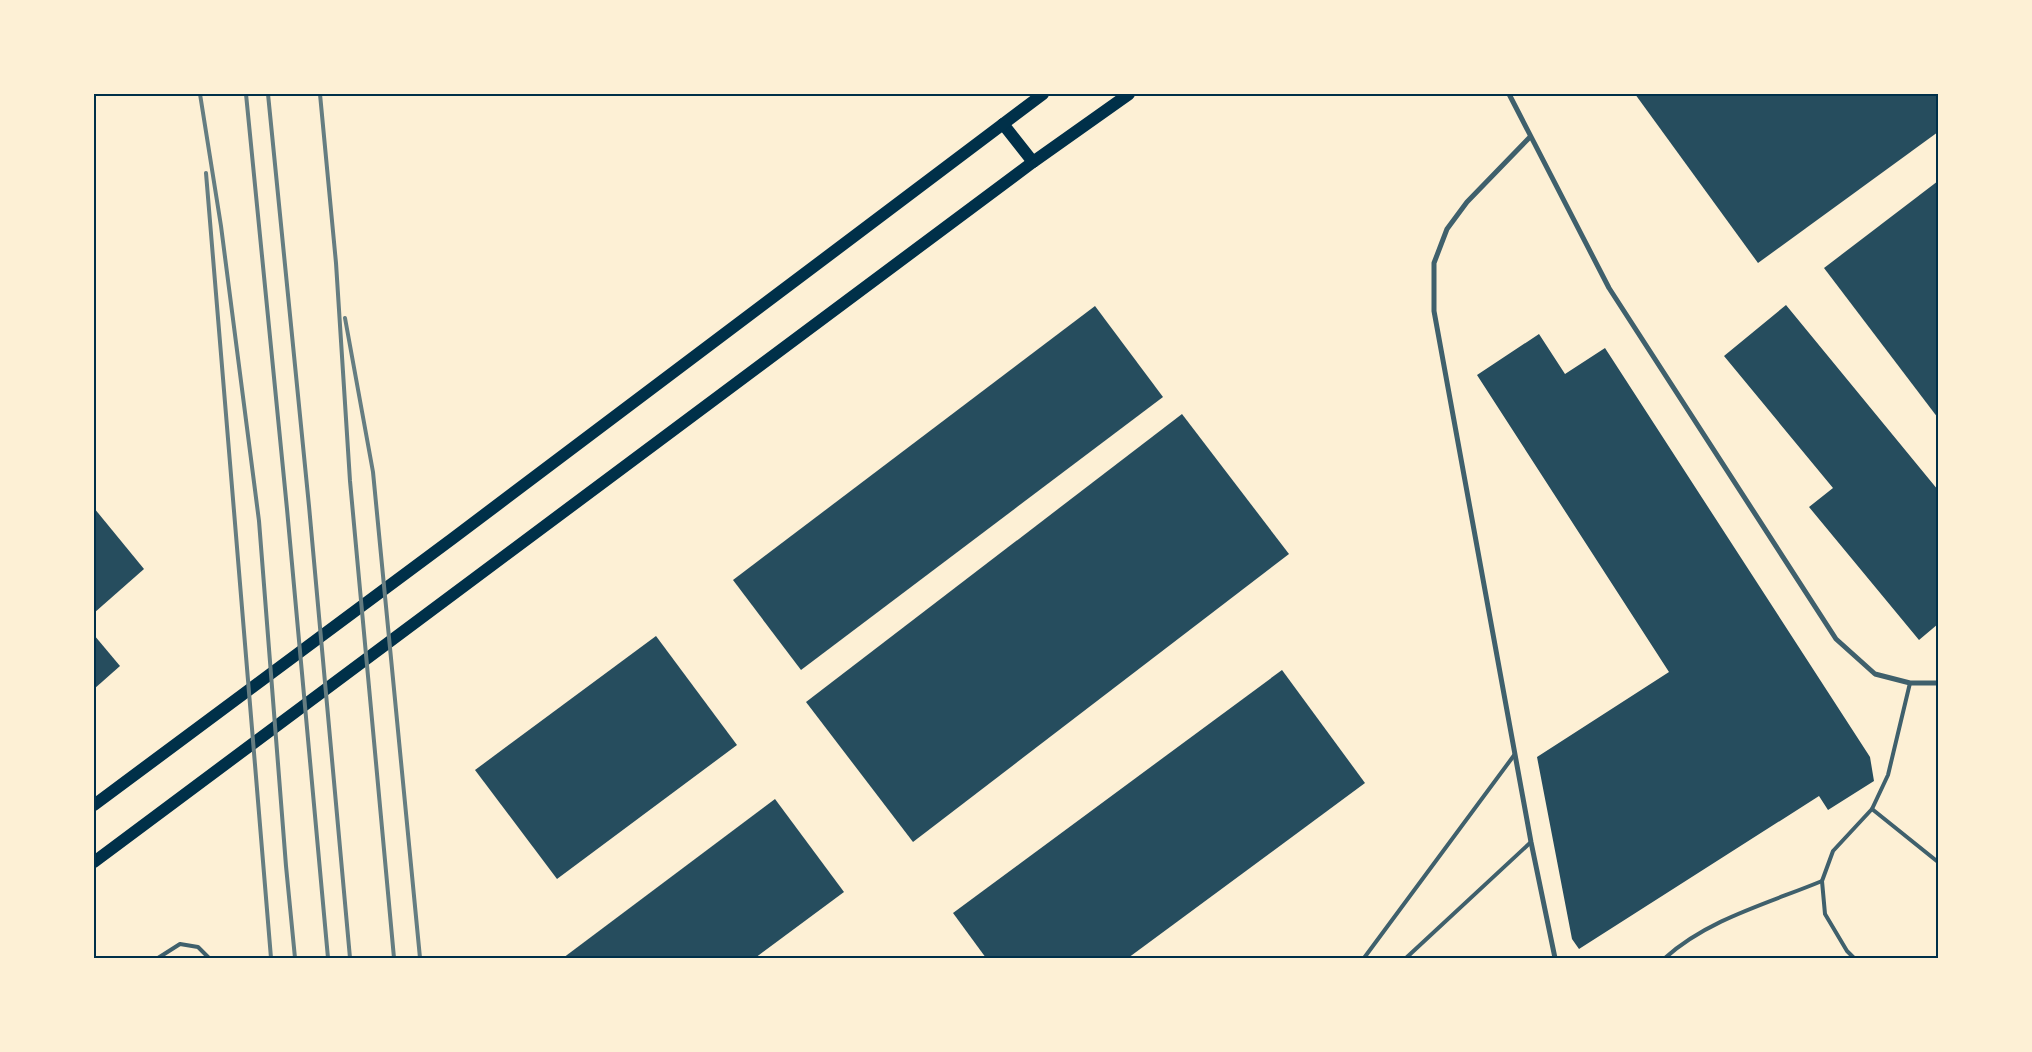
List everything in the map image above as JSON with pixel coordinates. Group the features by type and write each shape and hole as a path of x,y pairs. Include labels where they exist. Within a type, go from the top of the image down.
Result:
{"main road":[{"path":"94,805 452,539 1043,94"},
{"path":"94,862 1033,162 1129,94"},
{"path":"1003,124 1033,162"}],"street":[{"path":"1509,94 1609,288 1836,639 1874,674 1910,683 1938,683"},
{"path":"1530,137 1467,202 1447,229 1434,263 1434,310 1531,842 1555,958"}],"lane":[{"path":"1854,958 1847,952 1825,914 1822,881 1832,851 1872,809 1888,775 1910,683"},
{"path":"1364,958 1515,754"},
{"path":"1872,809 1938,862"},
{"path":"1406,958 1531,842"},
{"path":"1665,958 1682,943 1705,928 1822,881"},
{"path":"160,957 180,944 198,947 209,958"}],"building":[{"path":"1635,94 1938,94 1938,132 1758,263"},
{"path":"1938,181 1938,418 1824,268"},
{"path":"1786,305 1938,490 1938,624 1919,640 1809,507 1833,488 1724,356"},
{"path":"1095,306 1163,397 801,670 733,580"},
{"path":"1539,334 1565,374 1605,348 1870,757 1874,781 1828,810 1819,796 1579,949 1572,939 1537,757 1669,672 1477,375"},
{"path":"1182,414 1289,554 913,842 806,702"},
{"path":"94,508 144,569 94,613"},
{"path":"94,635 120,666 94,689"},
{"path":"656,636 737,745 557,879 475,770"},
{"path":"1282,670 1365,783 1128,958 986,958 953,913"},
{"path":"775,799 844,892 755,958 563,958"}],"railway":[{"path":"200,94 221,226 259,521 295,958"},
{"path":"246,94 287,509 328,958"},
{"path":"268,94 309,506 350,958"},
{"path":"320,94 336,263 350,481 394,958"},
{"path":"206,173 271,958"},
{"path":"345,318 373,472 420,958"}]}
